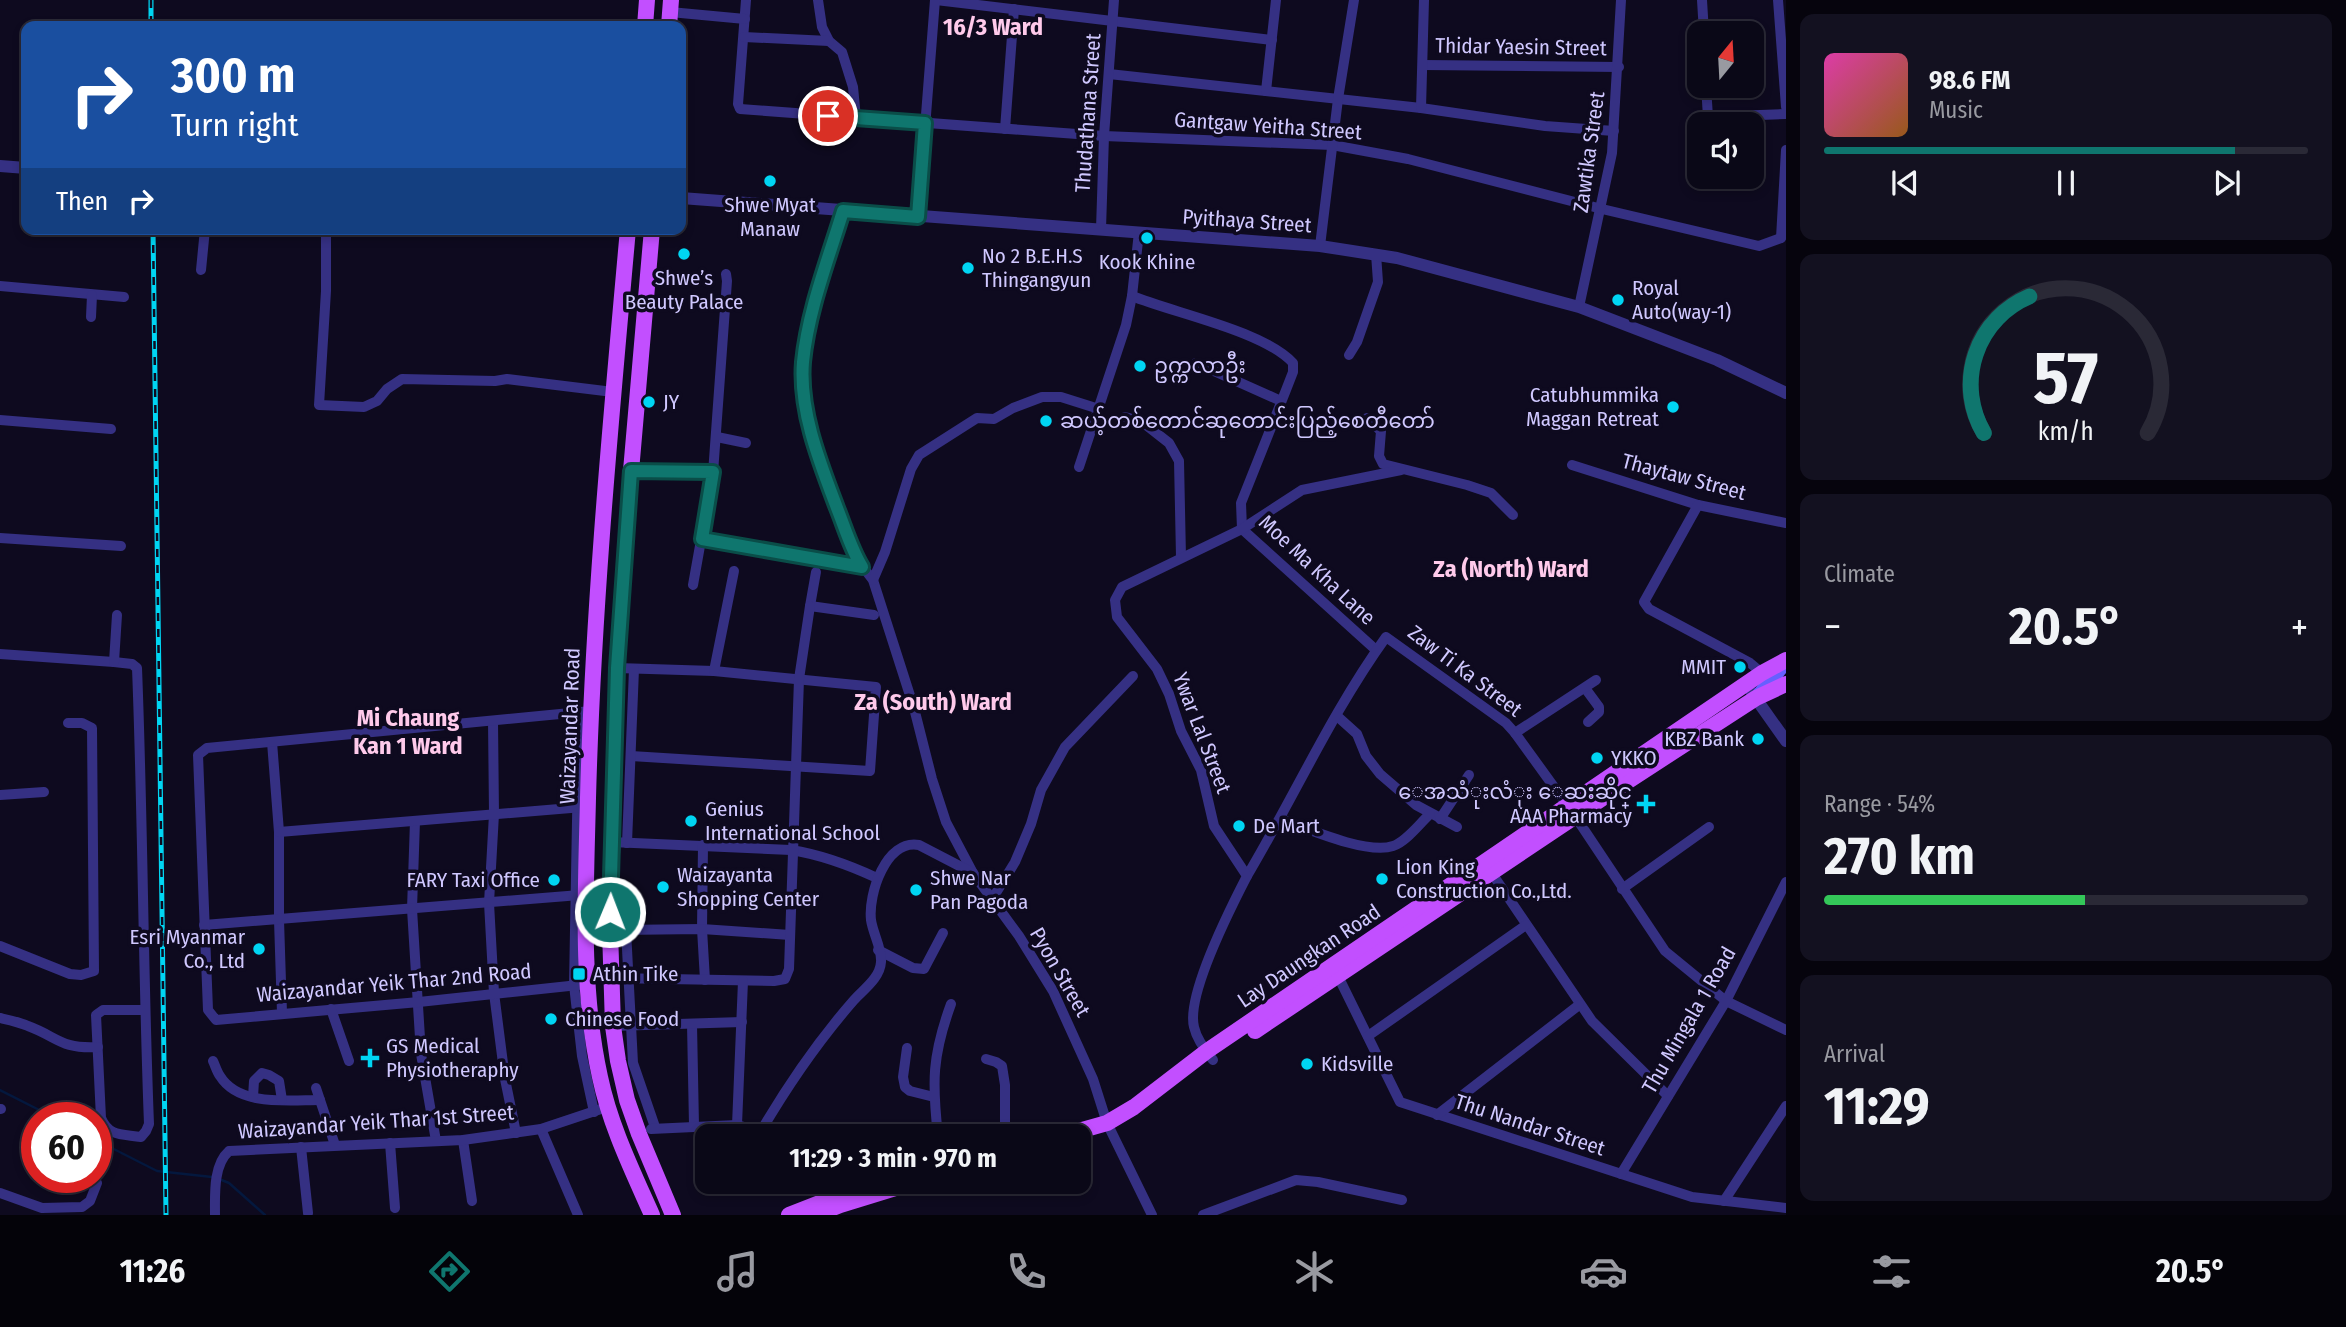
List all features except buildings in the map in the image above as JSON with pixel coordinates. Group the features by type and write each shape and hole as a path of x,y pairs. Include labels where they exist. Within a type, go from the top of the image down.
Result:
{"main road":[{"path":"646,21 648,0"},
{"name":"Waizayandar Road","path":"627,235 585,711 580,895 581,984 591,1020 600,1110 652,1215"},
{"path":"651,235 617,668 618,930 612,978 612,1022 626,1100 673,1215"},
{"path":"599,559 624,561"},
{"path":"1756,698 1786,661"},
{"name":"Lay Daungkan Road","path":"1091,1132 1110,1128 1141,1114 1210,1056 1624,775 1762,673 1786,661"},
{"name":"Lay Daungkan Road","path":"1624,775 1756,698 1786,684"},
{"path":"591,1020 612,1022"},
{"path":"789,1215 846,1194"},
{"path":"816,1215 854,1194"}],"street":[{"path":"746,0 744,37 829,41"},
{"path":"818,0 822,27 829,41 842,52 853,87 856,118"},
{"path":"918,217 935,0 1272,40"},
{"name":"Thudathana Street","path":"1101,229 1104,136 1114,0"},
{"path":"1266,91 1276,0"},
{"path":"1320,246 1338,99 1354,0"},
{"path":"1421,108 1424,0"},
{"name":"Zawtika Street","path":"1579,307 1602,209 1614,131 1621,0"},
{"path":"1702,0 1703,21"},
{"path":"1778,0 1786,107"},
{"path":"1005,129 1014,9"},
{"path":"670,13 745,19"},
{"name":"Gantgaw Yeitha Street","path":"744,37 738,104 740,109 1104,136 1332,145 1408,159 1759,246 1783,239"},
{"name":"Thidar Yaesin Street","path":"1423,65 1619,67"},
{"path":"1109,74 1421,108 1545,126 1614,131"},
{"path":"1707,98 1708,117 1786,114"},
{"path":"1783,239 1786,150"},
{"path":"0,166 21,168"},
{"name":"Pyithaya Street","path":"686,198 1320,246 1376,254 1507,286 1579,307 1717,360 1786,393"},
{"name":"Pyon Street","path":"843,211 807,332 803,366 804,398 817,453 852,547 862,567 873,580 914,708 939,802 973,873 1019,936 1053,991 1093,1079 1110,1128 1152,1215"},
{"path":"1079,467 1126,325 1139,232"},
{"path":"201,270 204,235"},
{"path":"326,235 326,290 319,405 365,407 377,401 387,389 402,379 508,379 613,392"},
{"path":"1349,355 1357,342 1378,282 1376,254"},
{"path":"693,585 717,437 726,274"},
{"path":"0,286 124,297"},
{"path":"91,317 92,295"},
{"name":"Moe Ma Kha Lane","path":"1132,296 1237,331 1285,354 1293,363 1293,372 1241,503 1242,529 1376,650"},
{"path":"1196,363 1281,401"},
{"path":"873,580 885,552 911,469 919,455 977,418 994,419 1042,397 1061,397 1099,409"},
{"path":"1125,416 1141,421 1169,443 1179,461 1181,557 1242,529 1302,490 1401,470"},
{"path":"1367,418 1381,431 1380,461 1401,470 1491,493 1513,515"},
{"path":"0,420 111,429"},
{"path":"717,437 746,443"},
{"name":"Thaytaw Street","path":"1572,465 1698,505 1786,523"},
{"path":"631,471 713,472"},
{"path":"1698,505 1644,602 1650,609 1749,663 1762,673"},
{"path":"0,538 121,546"},
{"path":"702,539 862,567"},
{"name":"Ywar Lal Street","path":"1181,557 1122,587 1115,600 1117,617 1157,669 1180,720 1181,731 1200,770 1214,826 1247,876"},
{"path":"714,671 734,571"},
{"path":"612,978 743,981 785,979 789,969 791,850 799,679 816,572"},
{"path":"810,606 874,615"},
{"path":"114,662 117,615"},
{"name":"Zaw Ti Ka Street","path":"1376,650 1386,637 1506,723 1571,811 1665,951 1726,1001 1786,1030"},
{"path":"1210,1056 1197,1038 1193,1024 1198,985 1247,876 1281,819 1297,783 1376,650"},
{"path":"0,654 135,665 143,823 149,1124 141,1136 111,1132 105,1128 101,1118 96,1015 99,1012 145,1010"},
{"path":"617,668 714,671 876,687 870,771 631,756"},
{"path":"634,669 631,756 619,842 791,850 817,854 877,878"},
{"path":"991,901 1015,862 1031,824 1041,790 1065,747 1133,676"},
{"path":"1515,733 1596,681"},
{"path":"1746,684 1786,741"},
{"path":"1585,688 1599,706 1600,712 1588,722"},
{"path":"580,895 204,925 198,755 207,748 585,711"},
{"path":"1337,716 1357,734 1366,756 1380,774 1416,805 1457,827"},
{"path":"493,721 494,814 489,903 494,993 505,1079 516,1133"},
{"path":"0,946 70,974 81,975 94,971 92,728 82,723 68,723"},
{"path":"272,742 279,832 282,1013"},
{"path":"1281,819 1346,842 1384,848 1393,846 1435,816 1469,775"},
{"path":"0,795 44,792"},
{"path":"279,832 582,807"},
{"path":"415,821 412,909 421,1054 436,1141"},
{"path":"1622,888 1709,827"},
{"path":"775,1124 801,1069 851,1003 877,976 881,961 871,920 871,901 877,878 887,861 903,845 911,843 973,873"},
{"path":"703,845 702,929 705,980"},
{"path":"1488,868 1579,1005 1668,1096"},
{"name":"Thu Mingala 1 Road","path":"1621,1174 1726,1001 1786,882"},
{"name":"Waizayandar Yeik Thar 2nd Road","path":"204,925 208,1010 216,1020 581,984"},
{"path":"1368,1036 1526,925"},
{"path":"655,1127 633,1063 629,979 618,930 702,929 790,935"},
{"path":"878,950 913,968 923,969 943,933"},
{"name":"Thu Nandar Street","path":"1336,970 1400,1102 1692,1196 1786,1208"},
{"path":"737,1124 743,981"},
{"path":"581,984 582,1056 600,1110"},
{"path":"937,1124 934,1097 936,1058 941,1032 951,1004"},
{"path":"1437,1115 1579,1005"},
{"path":"331,1009 349,1061"},
{"path":"0,1018 28,1026 74,1047 98,1047"},
{"path":"612,1022 631,1025 742,1023"},
{"path":"639,1134 655,1127 694,1126 692,1024"},
{"path":"907,1048 903,1077 905,1087 910,1091 934,1097"},
{"path":"986,1059 1002,1066 1004,1124"},
{"path":"213,1060 220,1078 231,1087 253,1097 320,1100"},
{"path":"253,1097 254,1081 262,1073 279,1081 282,1100"},
{"path":"316,1088 335,1145"},
{"path":"1724,1201 1786,1105"},
{"name":"Waizayandar Yeik Thar 1st Street","path":"215,1215 218,1171 222,1157 229,1151 463,1140 541,1129 600,1110"},
{"path":"541,1129 578,1215"},
{"path":"463,1140 472,1201"},
{"path":"390,1143 395,1208"},
{"path":"302,1147 308,1213"},
{"path":"1203,1215 1296,1180 1318,1182 1402,1200"},
{"path":"0,1193 41,1212 82,1207 90,1201 93,1193"}],"waterway":[{"path":"0,1090 24,1102"},
{"path":"112,1148 157,1171 212,1177"},
{"path":"219,1179 229,1183 265,1215"}],"railway":[{"path":"151,0 151,21"},
{"path":"153,235 166,1215"}],"place":[{"name":"Shwe Myat Manaw","path":"770,181"},
{"name":"Kook Khine","path":"1147,238"},
{"name":"Shwe’s Beauty Palace","path":"684,254"},
{"name":"No 2 B.E.H.S Thingangyun","path":"968,268"},
{"name":"Royal Auto(way-1)","path":"1618,300"},
{"name":"ဥက္ကလာဦး","path":"1140,366"},
{"name":"JY","path":"649,402"},
{"name":"Catubhummika Maggan Retreat","path":"1673,407"},
{"name":"ဆယ့်တစ်တောင်ဆုတောင်းပြည့်စေတီတော်","path":"1046,421"},
{"name":"MMIT","path":"1740,667"},
{"name":"KBZ Bank","path":"1758,739"},
{"name":"YKKO","path":"1597,758"},
{"name":"ေအသံုးလံုး ေဆးဆိုင္ AAA Pharmacy","path":"1646,804"},
{"name":"Genius International School","path":"691,821"},
{"name":"De Mart","path":"1239,826"},
{"name":"Lion King Construction Co.,Ltd.","path":"1382,879"},
{"name":"FARY Taxi Office","path":"554,880"},
{"name":"Waizayanta Shopping Center","path":"663,887"},
{"name":"Shwe Nar Pan Pagoda","path":"916,890"},
{"name":"Esri Myanmar Co., Ltd","path":"259,949"},
{"name":"Athin Tike","path":"579,974"},
{"name":"Chinese Food","path":"551,1019"},
{"name":"GS Medical Physiotheraphy","path":"370,1058"},
{"name":"Kidsville","path":"1307,1064"}],"district":[{"name":"16/3 Ward","path":"993,27"},
{"name":"Za (North) Ward","path":"1511,569"},
{"name":"Za (South) Ward","path":"933,702"},
{"name":"Mi Chaung Kan 1 Ward","path":"408,732"}],"route":[{"path":"610,912 617,668 631,471 713,472 702,539 862,567 856,558 830,489 811,429 804,398 803,366 807,332 843,211 918,217 925,123 828,116"}]}
